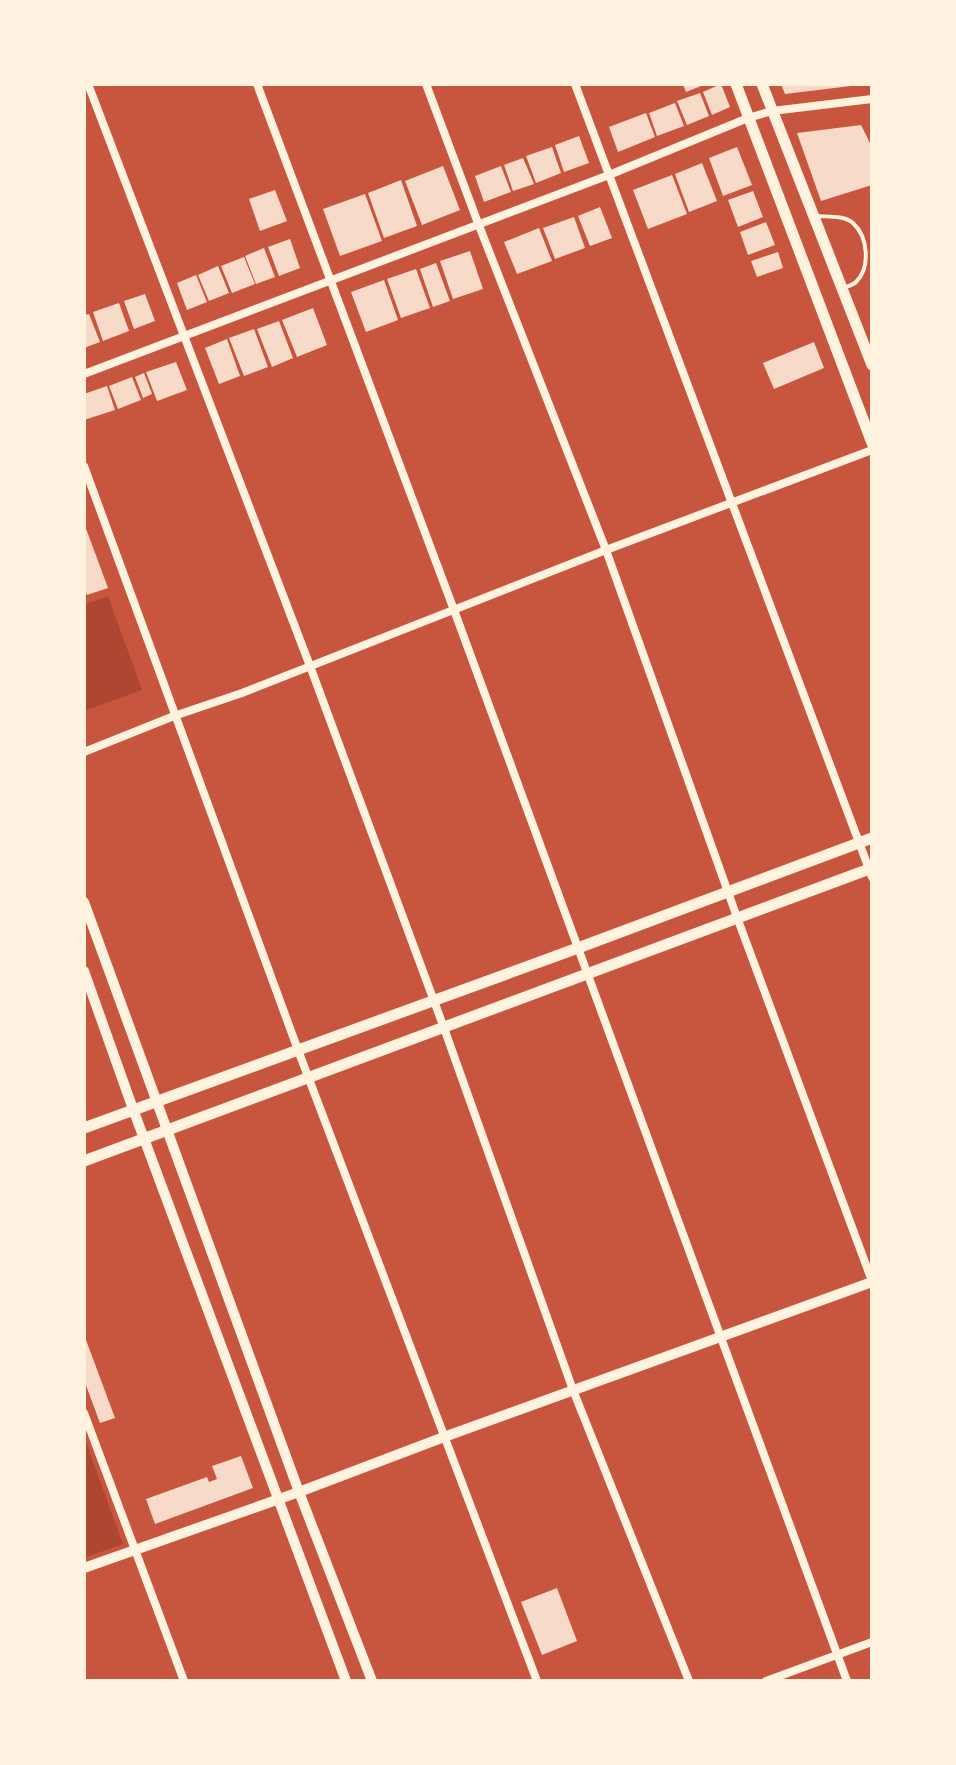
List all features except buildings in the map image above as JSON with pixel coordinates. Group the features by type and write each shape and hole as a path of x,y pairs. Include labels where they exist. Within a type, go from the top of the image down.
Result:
{"main road":[{"path":"736,84 872,443"},
{"path":"762,84 872,365"},
{"path":"84,1128 872,838"},
{"path":"84,1161 871,872"}],"street":[{"path":"88,84 310,666 573,1390 689,1681"},
{"path":"257,84 723,1337 847,1681"},
{"path":"84,1568 872,1281 738,920 606,550 426,84"},
{"path":"575,84 871,872"},
{"path":"84,374 609,175 748,118 772,111 872,99"},
{"path":"84,752 872,450"},
{"path":"84,466 308,1078 537,1681"},
{"path":"84,902 299,1492 372,1681"},
{"path":"84,971 346,1681"},
{"path":"84,1413 184,1681"},
{"path":"766,1681 872,1642"}],"lane":[{"path":"815,216 843,218 863,236 866,249 863,268 856,282 842,289"}],"shaded area":[{"path":"108,596 142,690 84,711 84,605"},
{"path":"84,1437 123,1544 84,1558"}]}
